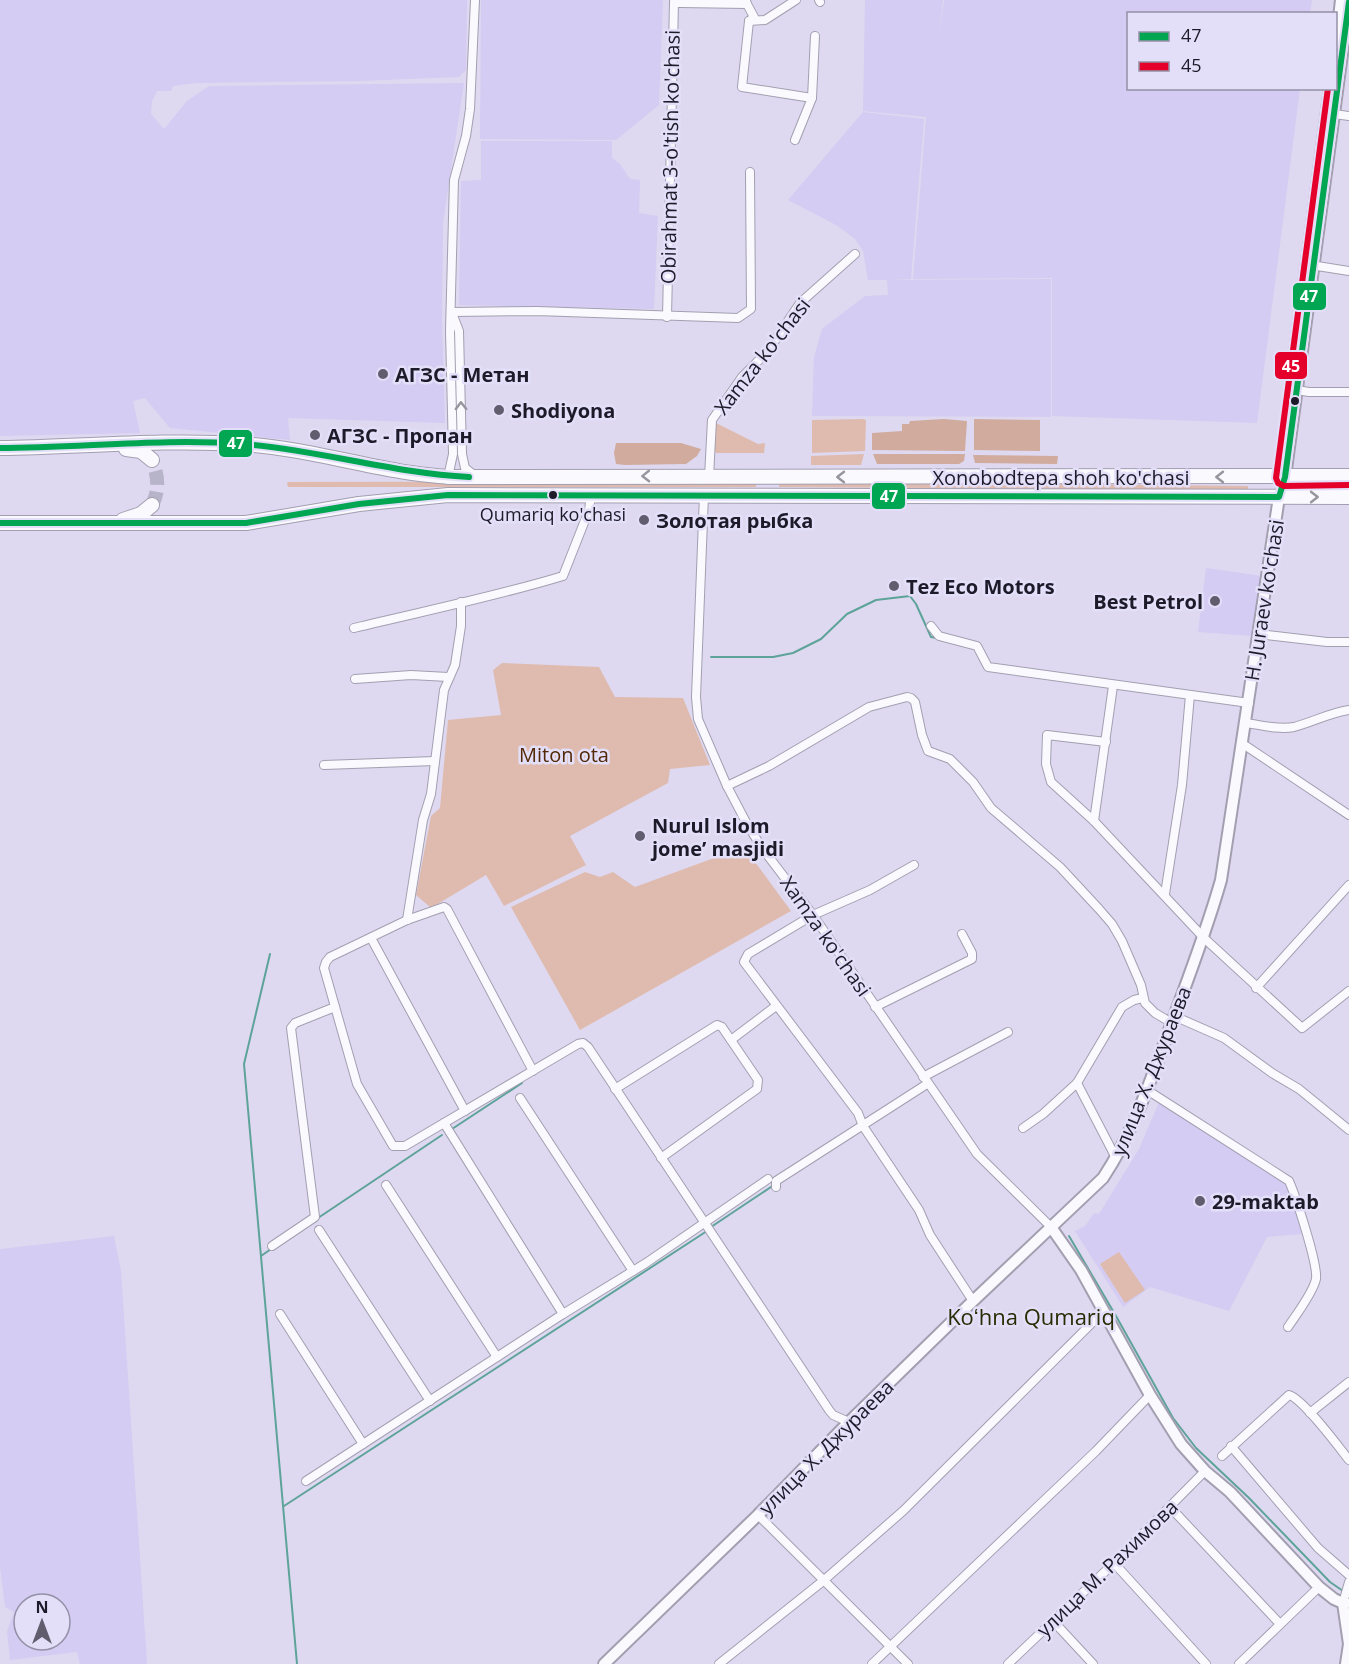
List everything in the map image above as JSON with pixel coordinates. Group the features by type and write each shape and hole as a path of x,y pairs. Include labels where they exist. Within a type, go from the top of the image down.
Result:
{"highway":[{"name":"Xonobodtepa shoh ko'chasi","path":"91,446 150,442 242,444 311,453 396,471 448,477 1349,476"},
{"path":"0,448 91,446 141,451 153,460"},
{"path":"761,496 767,486 762,477"},
{"path":"1279,497 1282,477"},
{"name":"Xonobodtepa shoh ko'chasi","path":"103,524 246,524 359,504 448,495 1349,497"},
{"path":"0,524 103,524 134,517 152,505"}],"street":[{"path":"448,477 453,454 450,332 454,180 469,116 475,0"},
{"path":"749,21 765,20 796,0"},
{"path":"1337,29 1341,0"},
{"name":"Obirahmat 3-o'tish ko'chasi","path":"667,317 674,2 746,2 754,17 749,21 742,87 812,98"},
{"path":"1310,265 1349,2"},
{"path":"795,140 812,98 815,36"},
{"path":"1282,477 1305,306 1330,90"},
{"path":"1334,114 1349,116"},
{"path":"452,312 537,311 738,318 751,309 750,172"},
{"name":"Xamza ko'chasi","path":"709,477 712,420 742,377 768,351 800,303 855,254"},
{"path":"1310,265 1349,271"},
{"path":"452,312 459,331 463,462 471,473 480,477"},
{"path":"1294,390 1349,392"},
{"path":"354,628 515,591 562,576 589,510 591,495"},
{"name":"Xamza ko'chasi","path":"704,495 696,697 698,719 727,786 762,848 813,915 977,1154 1051,1227"},
{"name":"H. Juraev ko'chasi","path":"1249,703 1279,497"},
{"path":"407,920 423,820 432,794 444,690 454,665 461,626 460,602"},
{"path":"931,626 939,636 977,646 988,667 1249,703"},
{"path":"1258,634 1327,642 1349,642"},
{"path":"355,679 411,675 448,677"},
{"path":"1094,821 1113,686"},
{"path":"1165,894 1182,785 1190,695"},
{"path":"727,786 769,766 869,707 907,697 911,698 915,702 928,751 950,759 973,782 991,808 1060,867 1112,924 1137,976 1143,998 1155,1013 1224,1038 1272,1073 1299,1089 1349,1130"},
{"name":"улица Х. Джураева","path":"604,1664 973,1301 1103,1178 1125,1142 1147,1090 1204,938 1221,880 1249,703"},
{"path":"1246,723 1279,728 1294,727 1349,710"},
{"path":"1106,742 1047,735 1046,764 1052,782 1094,821 1204,938 1302,1028 1349,991"},
{"path":"1243,744 1349,815"},
{"path":"324,765 435,761"},
{"path":"914,865 870,890 813,915 748,954 744,962 858,1113 863,1126 920,1210 930,1235 973,1301"},
{"path":"1256,988 1349,885"},
{"path":"533,1071 447,909 440,907 407,920 330,957 326,962 324,968 357,1084 393,1146 405,1146 533,1071 578,1044 583,1043 588,1047 829,1410 838,1418 849,1422"},
{"path":"875,1007 972,959 972,953 962,934"},
{"path":"371,938 465,1111"},
{"path":"1023,1128 1043,1114 1077,1083 1122,1007 1143,998"},
{"path":"731,1040 776,1006"},
{"path":"272,1246 315,1217 291,1028 295,1023 335,1007"},
{"path":"615,1089 717,1025 722,1027 758,1080 757,1089 661,1158"},
{"path":"776,1187 776,1181 863,1126 925,1081 1008,1032"},
{"path":"1077,1083 1116,1158"},
{"path":"1147,1090 1289,1181 1298,1201 1316,1273 1313,1287 1288,1327"},
{"path":"520,1098 633,1271"},
{"path":"444,1123 562,1314"},
{"path":"306,1481 562,1314 633,1271 768,1179"},
{"path":"386,1185 497,1357"},
{"path":"1051,1227 1082,1270 1150,1395 1181,1444 1205,1471 1230,1492 1319,1587 1334,1599 1346,1601"},
{"path":"319,1230 430,1401"},
{"path":"719,1664 823,1581 903,1510 1104,1311"},
{"path":"280,1314 363,1444"},
{"path":"1310,1413 1349,1382"},
{"path":"872,1664 1096,1451 1150,1395"},
{"path":"1222,1456 1286,1396 1293,1396 1349,1460"},
{"path":"1231,1446 1318,1548 1330,1561 1349,1575"},
{"name":"улица М. Рахимова","path":"1008,1664 1054,1622 1205,1471"},
{"path":"1170,1507 1280,1624"},
{"path":"758,1515 908,1664"},
{"path":"1114,1563 1206,1664"},
{"path":"1347,1660 1348,1584"},
{"path":"1239,1664 1319,1587"},
{"path":"1054,1622 1093,1664"}],"shaded area":[{"path":"0,0 467,0 466,70 459,77 196,83 173,86 171,91 157,91 152,101 151,114 164,129 187,101 209,86 464,83 443,223 442,321 445,423 288,418 290,440 170,428 145,398 133,401 140,433 0,436"},
{"path":"481,0 663,0 659,105 616,140 480,139"},
{"path":"865,0 943,0 938,39 944,0 1312,0 1310,12 1127,12 1127,90 1300,90 1257,423 1052,416 1052,278 913,279 926,117 863,111"},
{"path":"863,112 924,119 911,279 891,280 1051,279 1051,417 812,416 814,357 822,329 865,296 888,295 887,280 868,280 863,251 855,239 836,225 788,200"},
{"path":"481,141 612,141 612,158 620,164 630,179 640,180 639,213 658,216 654,309 459,305 461,181 481,180"},
{"path":"944,419 967,421 965,451 872,450 872,433 902,431 902,424 909,424 910,421"},
{"path":"974,419 1040,420 1040,451 974,450"},
{"path":"616,443 681,443 701,449 697,456 686,464 625,465 616,464 614,453"},
{"path":"873,454 965,454 964,461 959,464 877,464"},
{"path":"973,455 1058,456 1057,464 975,463"},
{"path":"1206,568 1262,576 1252,636 1198,632"},
{"name":"29-maktab","path":"1160,1100 1202,1125 1290,1188 1302,1234 1267,1237 1229,1311 1150,1287 1123,1307 1075,1231 1085,1226 1094,1213 1099,1214 1139,1149"},
{"path":"114,1236 121,1271 147,1664 80,1664 77,1652 10,1660 7,1631 12,1617 12,1652 72,1652 72,1592 12,1592 12,1611 5,1607 0,1567 0,1249"}],"green space":[{"path":"812,420 866,420 865,451 812,453"},
{"path":"716,423 758,444 765,443 764,453 716,453 714,450"},
{"path":"864,454 861,465 811,465 811,456"},
{"path":"756,481 756,487 288,487 287,484 288,482"},
{"path":"779,481 1248,486 1248,490 779,487"},
{"name":"Miton ota","path":"502,663 599,667 615,697 683,698 710,765 670,769 668,783 570,836 586,865 504,906 486,875 431,908 416,895 431,816 440,808 448,720 501,715 493,670"},
{"path":"744,847 791,911 580,1030 511,907 585,872 600,877 613,872 635,887"},
{"path":"1119,1252 1145,1290 1125,1303 1100,1264"}],"waterway":[{"path":"711,657 773,657 793,653 821,639 847,614 876,600 910,596 931,637 937,638"},
{"path":"270,954 244,1064 297,1664"},
{"path":"452,1129 522,1083"},
{"path":"318,1218 442,1135"},
{"path":"711,1227 774,1185"},
{"path":"284,1506 707,1231"},
{"path":"1069,1236 1173,1418 1196,1448 1249,1498 1330,1582 1343,1591"},
{"path":"261,1256 271,1249"}],"tunnel":[{"path":"152,460 157,482 152,505"}],"transit line":[{"name":"47","path":"0,523 246,523 359,504 448,495 1279,497 1285,477 1349,2"},
{"name":"45","path":"1328,90 1276,478 1278,483 1284,486 1349,485"},
{"name":"47","path":"0,448 213,442 271,447 412,471 469,477"}],"place":[{"name":"АГЗС - Метан","path":"383,374"},
{"name":"Shodiyona","path":"499,410"},
{"name":"АГЗС - Пропан","path":"315,435"},
{"name":"Qumariq ko'chasi","path":"553,495"},
{"name":"Золотая рыбка","path":"644,520"},
{"name":"Tez Eco Motors","path":"894,586"},
{"name":"Best Petrol","path":"1215,601"},
{"name":"Nurul Islom jome’ masjidi","path":"640,836"},
{"name":"29-maktab","path":"1200,1201"}],"district":[{"name":"Koʻhna Qumariq","path":"1031,1316"}]}
